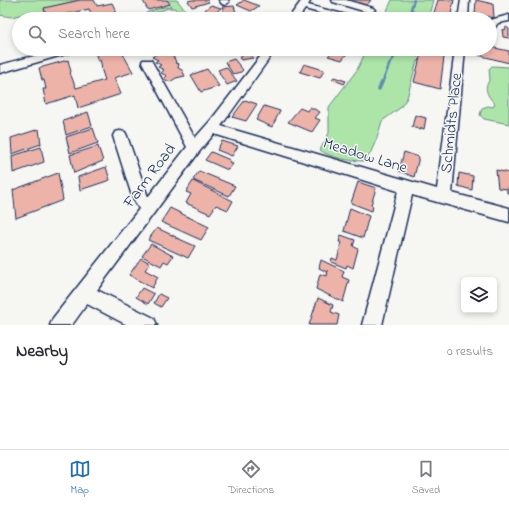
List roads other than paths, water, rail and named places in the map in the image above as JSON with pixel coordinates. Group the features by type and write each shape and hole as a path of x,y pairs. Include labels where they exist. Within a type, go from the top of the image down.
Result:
{"street":[{"path":"336,0 370,10"},
{"path":"464,12 465,0"},
{"path":"298,12 304,3 330,12"},
{"path":"497,20 502,18 509,18"},
{"path":"0,70 48,56"},
{"name":"Farm Road","path":"60,325 266,56"},
{"name":"Schmidts Place","path":"444,197 459,56"},
{"path":"147,62 194,148"},
{"name":"Meadow Lane","path":"212,128 406,187 509,215"},
{"path":"120,136 140,196 147,210"},
{"path":"372,325 406,187"},
{"path":"84,293 147,325"}],"waterway":[{"path":"414,0 411,9 414,12"},
{"path":"382,83 390,63 395,56"},
{"path":"379,89 382,82"}]}
